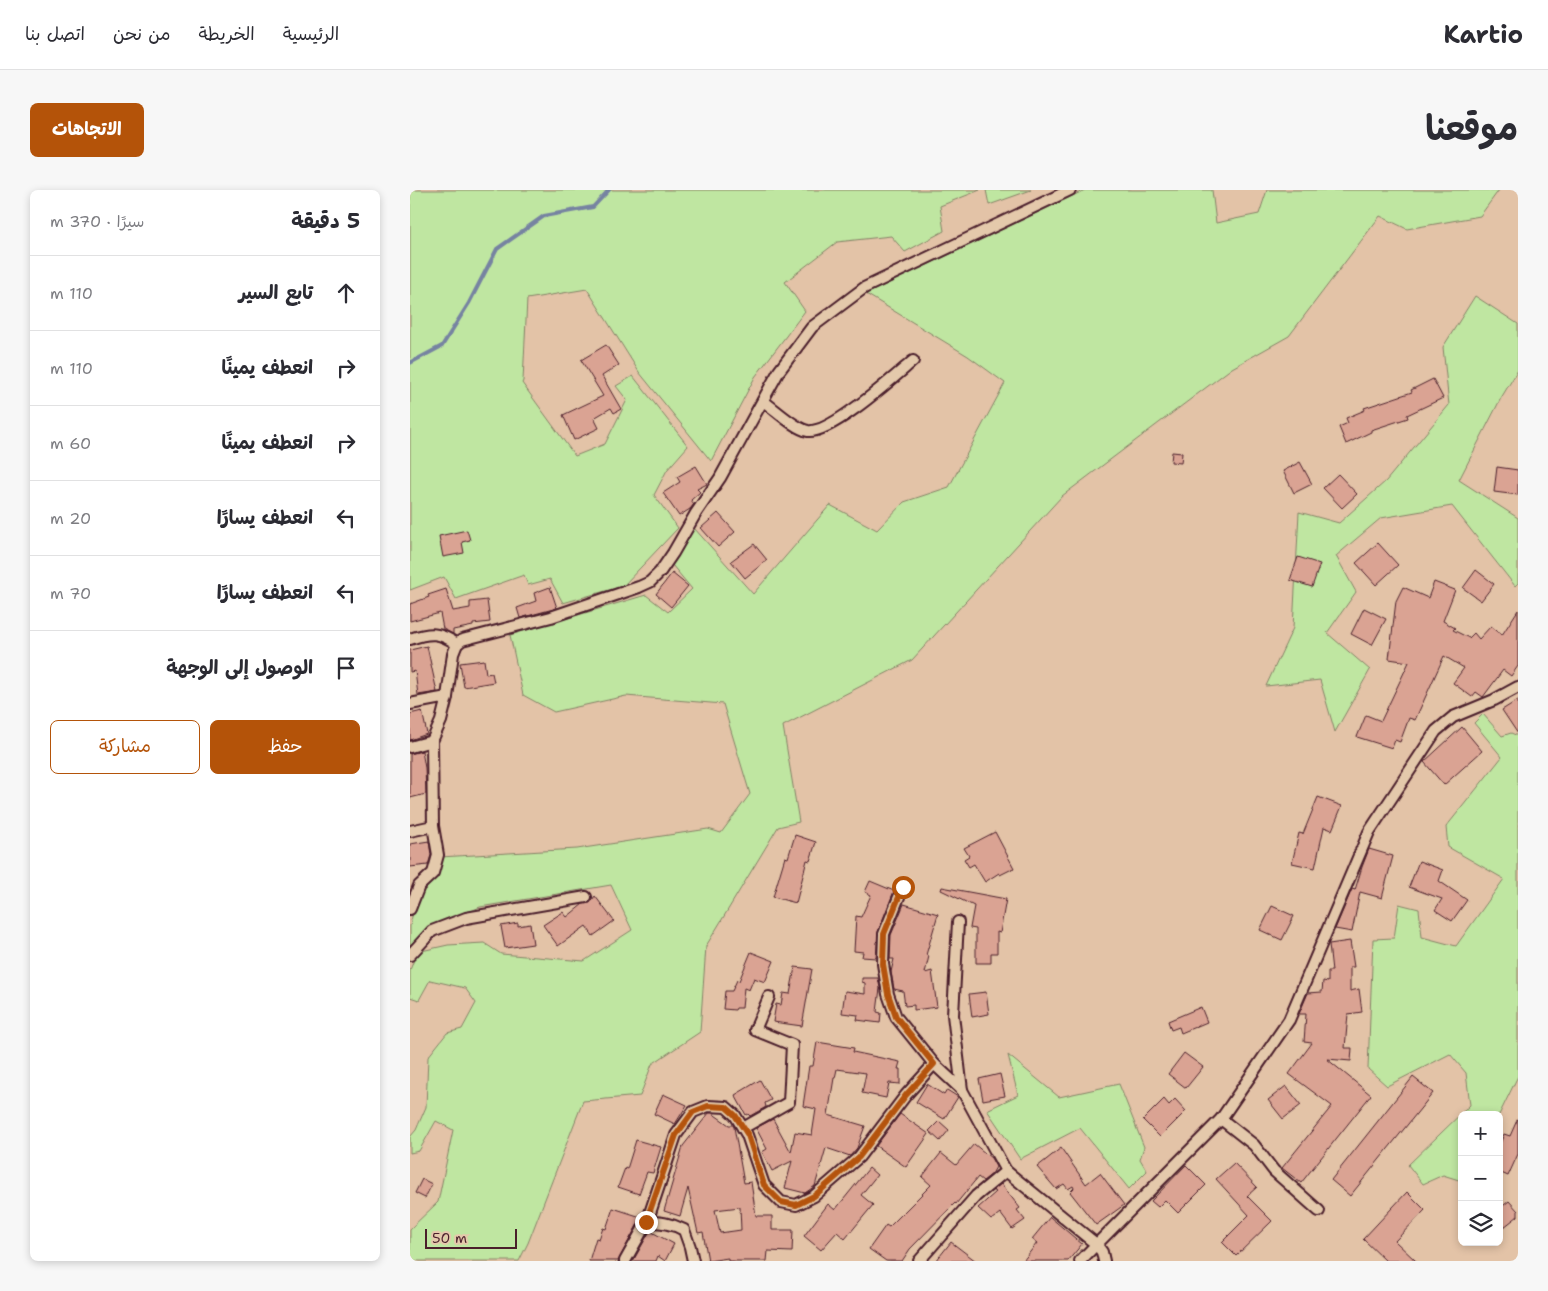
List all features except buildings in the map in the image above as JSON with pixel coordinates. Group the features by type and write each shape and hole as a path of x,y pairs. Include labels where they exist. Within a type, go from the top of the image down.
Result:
{"street":[{"path":"410,909 419,886 432,873 438,855 433,826 432,741 442,721 453,654 457,644 462,640 551,617 650,582 660,572 673,553 696,513 720,478 779,371 812,327 864,288 1070,190"},
{"path":"764,401 798,427 808,431 818,430 833,423 873,394 913,361"},
{"path":"410,639 435,633 457,644"},
{"path":"1080,1261 1222,1119 1289,1020 1369,832 1436,731 1453,717 1494,700 1518,687"},
{"path":"410,704 447,698"},
{"path":"410,747 432,741"},
{"path":"410,832 433,826"},
{"path":"903,887 884,934 883,964 886,984 896,1017 934,1064 962,1090 1006,1171 1096,1244 1102,1252 1104,1261"},
{"path":"410,955 432,931 466,918 586,898"},
{"path":"958,922 952,1015 962,1090"},
{"path":"743,1128 789,1102 792,1045 755,1030 769,997"},
{"path":"625,1261 646,1222 676,1135 693,1112 708,1106 726,1107 735,1115 748,1135 764,1185 781,1202 796,1205 814,1196 859,1157 906,1095 934,1064"},
{"path":"1222,1119 1254,1145 1274,1171 1319,1211"},
{"path":"918,1261 976,1196 1006,1171"},
{"path":"646,1222 660,1222 674,1225 684,1230 690,1247 692,1261"}],"green space":[{"path":"410,190 980,190 940,206 944,231 905,252 891,236 837,242 785,282 805,311 755,377 711,461 639,372 587,289 527,299 522,383 575,456 605,444 627,400 616,386 633,376 688,446 667,470 654,495 678,528 623,586 563,603 550,579 528,585 524,575 456,599 444,577 410,590"},
{"path":"986,190 1031,190 989,205"},
{"path":"1085,190 1212,190 1216,223 1259,214 1267,190 1499,190 1480,216 1407,229 1380,216 1289,336 1232,368 1062,496 912,660 783,726 799,822 778,827 706,946 700,1032 652,1064 640,1096 583,1101 528,1243 519,1261 410,1261 410,1229 438,1202 453,1130 436,1121 419,1151 410,1153 410,1137 416,1130 426,1107 428,1057 447,1033 462,1029 476,1003 465,988 430,980 419,1000 410,997 410,970 417,952 448,945 484,943 501,954 584,961 632,930 611,885 480,907 425,931 410,945 410,926 413,912 440,857 577,849 708,829 721,833 750,794 723,704 626,696 554,712 523,695 510,635 646,595 668,612 692,589 672,565 694,528 753,594 830,505 877,530 904,502 949,487 1005,383 968,356 866,294"},
{"path":"1475,296 1518,324 1518,370 1501,398 1459,480 1518,518 1518,583 1515,586 1452,506 1381,518 1336,556 1356,592 1327,633 1370,670 1335,732 1320,680 1266,686 1293,628 1299,512 1339,523 1386,481 1449,405 1443,347"},
{"path":"1483,714 1502,736 1511,733 1518,736 1518,1076 1501,1111 1464,1111 1470,1105 1466,1073 1450,1054 1387,1086 1368,1069 1373,939 1394,938 1399,904 1419,909 1422,937 1456,946 1504,879 1448,847 1446,827 1502,757 1474,723"},
{"path":"1008,1055 1059,1097 1119,1084 1144,1147 1140,1159 1147,1171 1129,1189 1080,1128 1020,1159 987,1110 1018,1095"},
{"path":"1458,1117 1458,1180 1443,1175 1423,1184 1408,1165"}],"waterway":[{"path":"410,363 442,346 469,303 497,249 544,216 593,207 609,190"}],"route":[{"path":"646,1222 676,1135 693,1112 708,1106 726,1107 735,1115 748,1135 764,1185 781,1202 796,1205 814,1196 859,1157 906,1095 934,1064 896,1017 888,994 883,964 884,934 903,887"}]}
